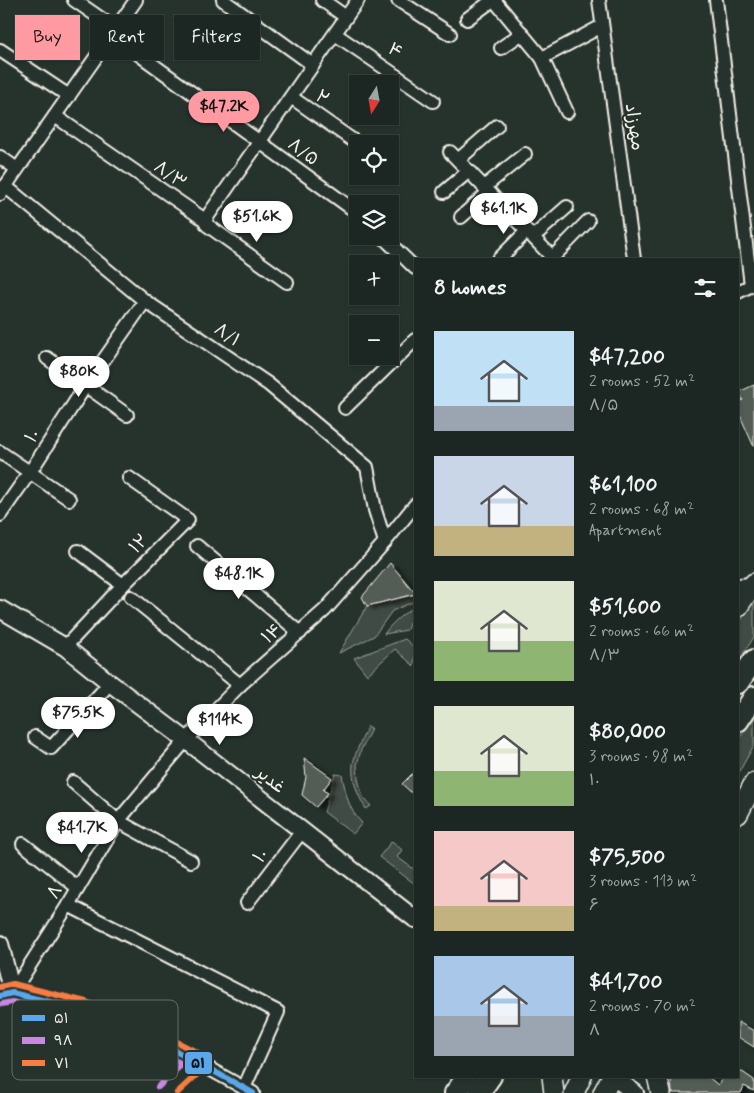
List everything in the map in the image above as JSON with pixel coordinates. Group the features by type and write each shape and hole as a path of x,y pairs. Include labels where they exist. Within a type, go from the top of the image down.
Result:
{"main road":[{"path":"739,605 748,584"},
{"path":"739,682 754,660"},
{"path":"739,720 754,697"},
{"path":"739,812 754,783"},
{"path":"455,1093 466,1078"},
{"path":"480,1093 490,1078"},
{"path":"552,1078 554,1093"},
{"path":"574,1093 581,1078"},
{"path":"604,1093 611,1078"},
{"path":"657,1078 661,1093"}],"street":[{"name":"۸/۵","path":"74,0 93,15"},
{"path":"126,15 136,0"},
{"path":"223,0 313,64"},
{"path":"322,0 346,17"},
{"path":"206,220 358,0"},
{"path":"398,0 450,34"},
{"path":"467,20 493,0 542,58 567,112"},
{"name":"مهرزاد","path":"599,0 634,258"},
{"path":"716,0 753,285 739,292"},
{"path":"542,58 602,26"},
{"path":"501,48 522,33"},
{"name":"۴","path":"334,34 433,101"},
{"path":"0,50 68,96"},
{"path":"3,190 94,60"},
{"name":"۸/۵","path":"151,60 349,207"},
{"name":"۲","path":"291,97 349,138"},
{"name":"۸/۳","path":"55,116 206,220 207,225 287,282"},
{"path":"498,126 454,156 554,258 588,221"},
{"path":"461,217 526,154"},
{"path":"0,157 17,169"},
{"path":"444,192 469,171"},
{"name":"۸/۱","path":"3,190 145,301 268,384 367,467 375,510 386,542"},
{"path":"500,258 567,207"},
{"path":"391,245 414,267"},
{"name":"۱۰","path":"0,515 86,385 145,301"},
{"path":"344,408 414,341"},
{"path":"47,358 128,415"},
{"path":"0,452 69,499"},
{"name":"۱۲","path":"65,647 188,520 128,478"},
{"name":"۱۴","path":"186,740 240,685 325,610 386,542 414,506"},
{"path":"197,546 300,632"},
{"path":"78,551 123,585"},
{"path":"131,596 240,685"},
{"name":"غدیر","path":"0,609 65,647 414,918"},
{"path":"35,737 51,748 110,683"},
{"name":"۸","path":"6,995 68,905 118,821 186,740"},
{"path":"74,782 118,821 191,861"},
{"name":"۱۰","path":"247,903 302,831"},
{"path":"23,844 78,888"},
{"path":"68,905 278,1012 248,1091 178,1052"},
{"path":"0,944 6,995 32,1000"},
{"path":"615,1078 635,1093"}],"shaded area":[{"path":"414,594 414,601 392,611 374,636 339,653 367,606"},
{"path":"754,600 754,637 739,660 739,623"},
{"path":"414,608 414,620 409,623 407,630 384,634 398,619"},
{"path":"405,639 414,647 414,666 395,649 367,675 354,658"},
{"path":"754,716 754,745 739,772 739,739"},
{"path":"368,726 371,729 361,750 357,765 358,779 363,797 371,806 366,809 356,787 353,776 353,764"},
{"path":"335,774 342,775 346,795 351,807 362,823 353,834 324,812"},
{"path":"392,841 402,850 397,857 414,869 414,883 379,857"}],"building":[{"path":"754,385 754,447 739,413 739,402 743,400 739,392"},
{"path":"390,563 414,592 414,594 367,606 362,597"},
{"path":"304,758 332,778 323,790 328,793 316,807 302,795 306,777"},
{"path":"414,772 414,795 402,784"},
{"path":"739,1023 754,1031 754,1047 739,1038"},
{"path":"739,1070 754,1080 754,1091 744,1086 741,1093 672,1093 671,1078 709,1078 718,1085 723,1078 739,1078"}],"transit line":[{"name":"۷۱","path":"0,987 13,984 78,1000"},
{"name":"۵۱","path":"0,996 12,993 41,1000"},
{"name":"۹۸","path":"2,1004 12,1002"},
{"name":"۷۱","path":"177,1093 204,1068 206,1060 202,1055 178,1043"},
{"name":"۵۱","path":"178,1052 253,1093"},
{"name":"۹۸","path":"178,1062 182,1064 178,1068"},
{"name":"۹۸","path":"158,1087 165,1080"}]}
